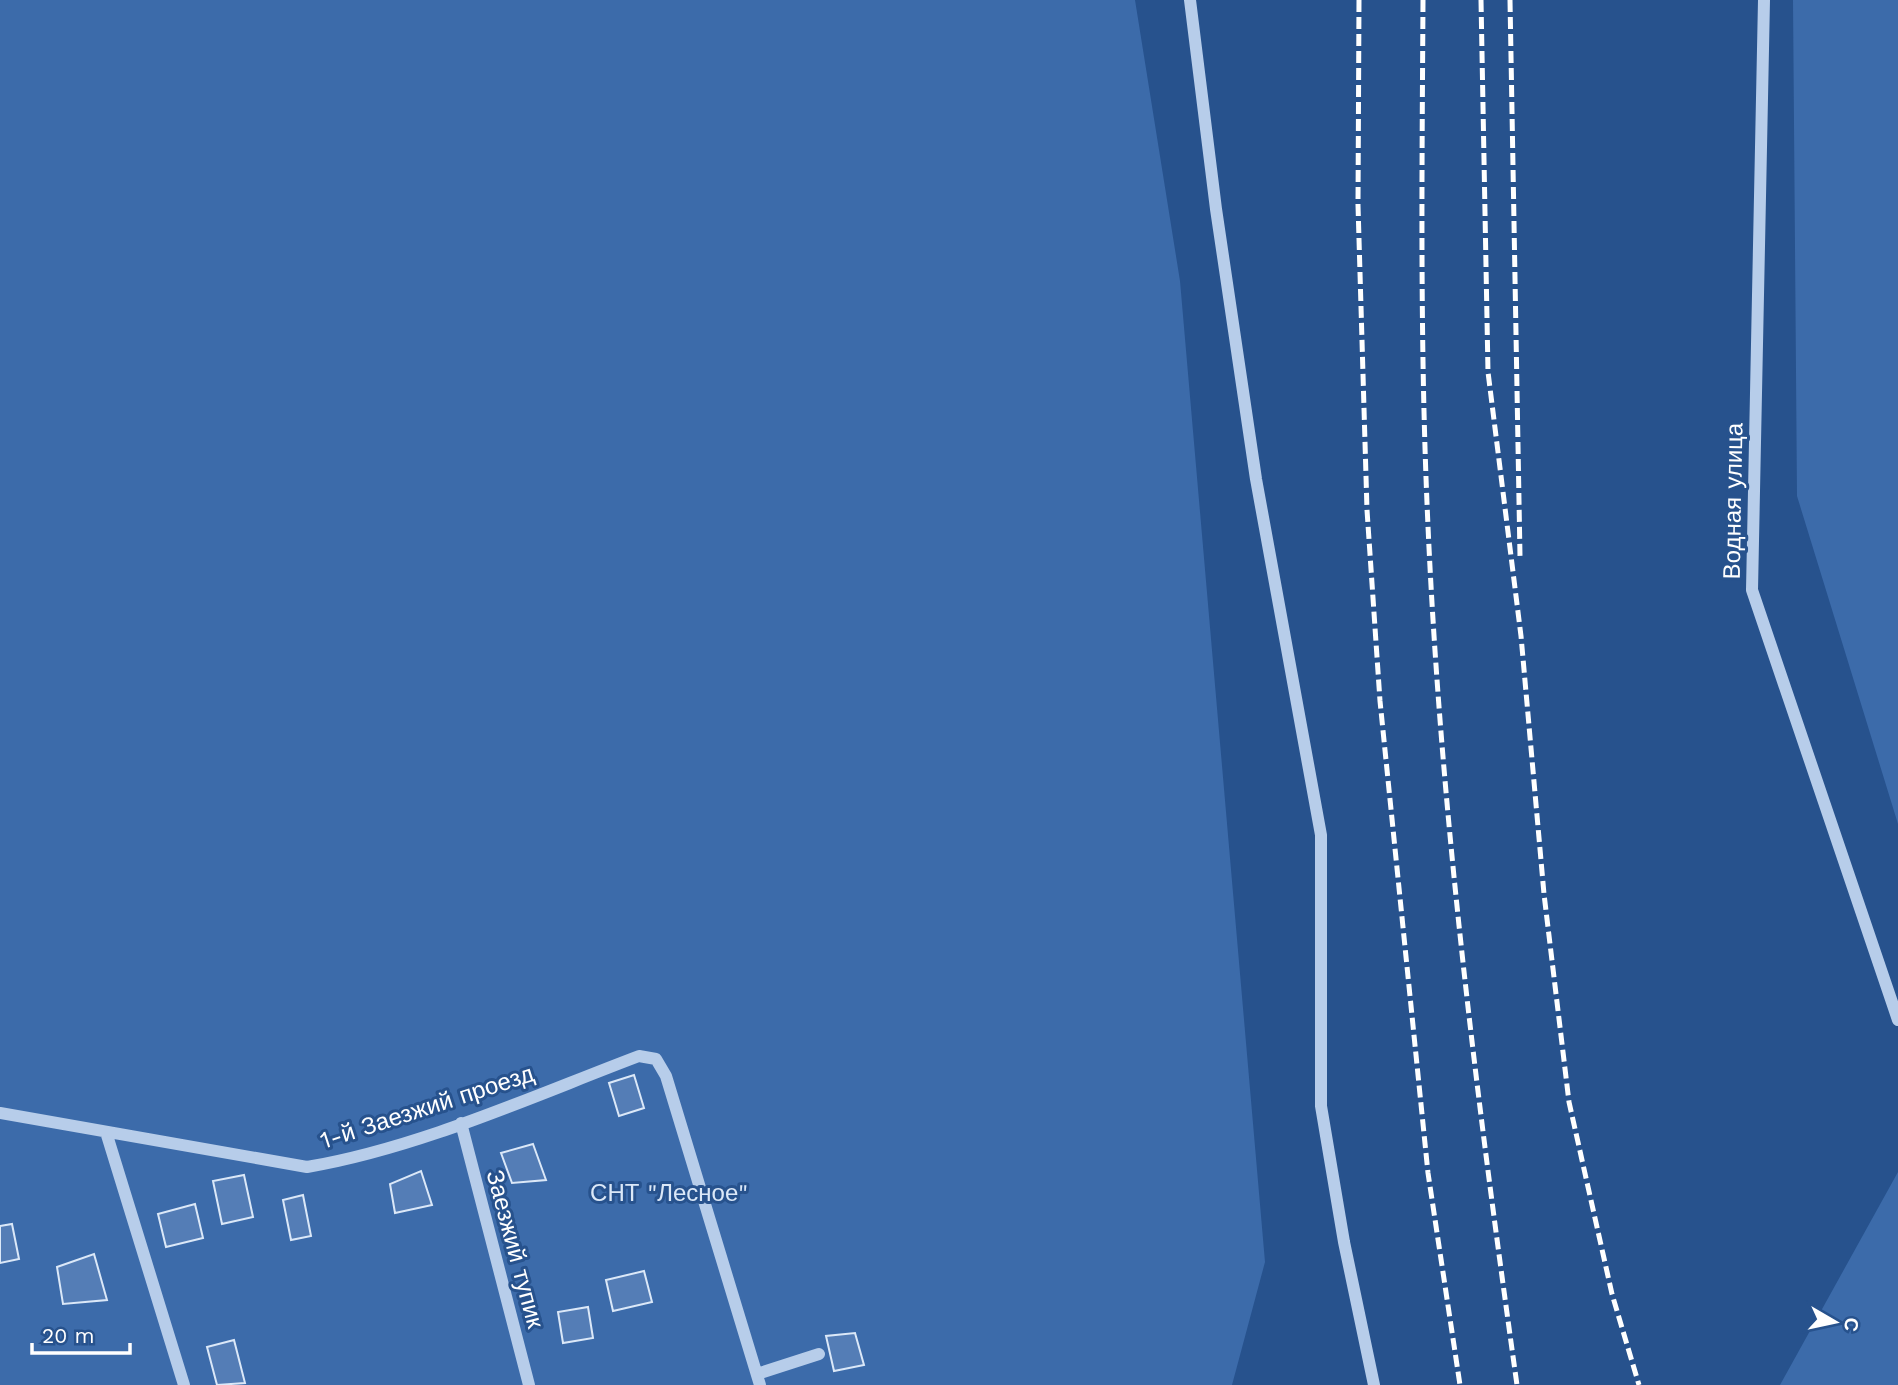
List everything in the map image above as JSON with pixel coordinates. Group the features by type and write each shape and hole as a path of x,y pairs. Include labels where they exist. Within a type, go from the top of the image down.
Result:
{"street":[{"path":"1190,0 1216,209 1256,479 1321,835 1321,1105 1344,1242 1374,1385"},
{"name":"Водная улица","path":"1764,0 1752,590 1898,1020"},
{"name":"1-й Заезжий проезд","path":"0,1114 307,1167 351,1160 461,1123 639,1056 656,1059 666,1076 758,1379"},
{"name":"Заезжий тупик","path":"461,1123 529,1385"},
{"path":"106,1132 184,1385"},
{"path":"758,1379 819,1354"}],"green space":[{"name":"СНТ \"Лесное\"","path":"0,0 1135,0 1180,281 1265,1262 1232,1385 0,1385"},
{"path":"1793,0 1898,0 1898,824 1797,496"},
{"path":"1898,1172 1898,1385 1780,1385"}],"building":[{"path":"634,1075 644,1108 619,1116 609,1083"},
{"path":"533,1144 546,1180 512,1183 501,1153"},
{"path":"421,1171 432,1205 395,1213 390,1184"},
{"path":"244,1175 253,1217 222,1224 213,1181"},
{"path":"303,1195 311,1236 291,1240 283,1200"},
{"path":"195,1204 203,1238 166,1247 158,1214"},
{"path":"12,1224 19,1259 0,1263 0,1226"},
{"path":"94,1254 107,1300 63,1304 57,1267"},
{"path":"644,1271 652,1302 613,1311 606,1280"},
{"path":"588,1307 593,1338 563,1343 558,1312"},
{"path":"855,1333 864,1365 834,1371 826,1336"},
{"path":"234,1340 245,1383 217,1385 207,1347"}],"railway":[{"path":"1359,0 1358,205 1367,510 1380,701 1428,1173 1460,1385"},
{"path":"1423,0 1423,377 1427,503 1440,724 1461,945 1517,1385"},
{"path":"1481,0 1488,372 1521,636 1544,894 1569,1102 1612,1294 1639,1385"},
{"path":"1510,0 1520,556"}]}
